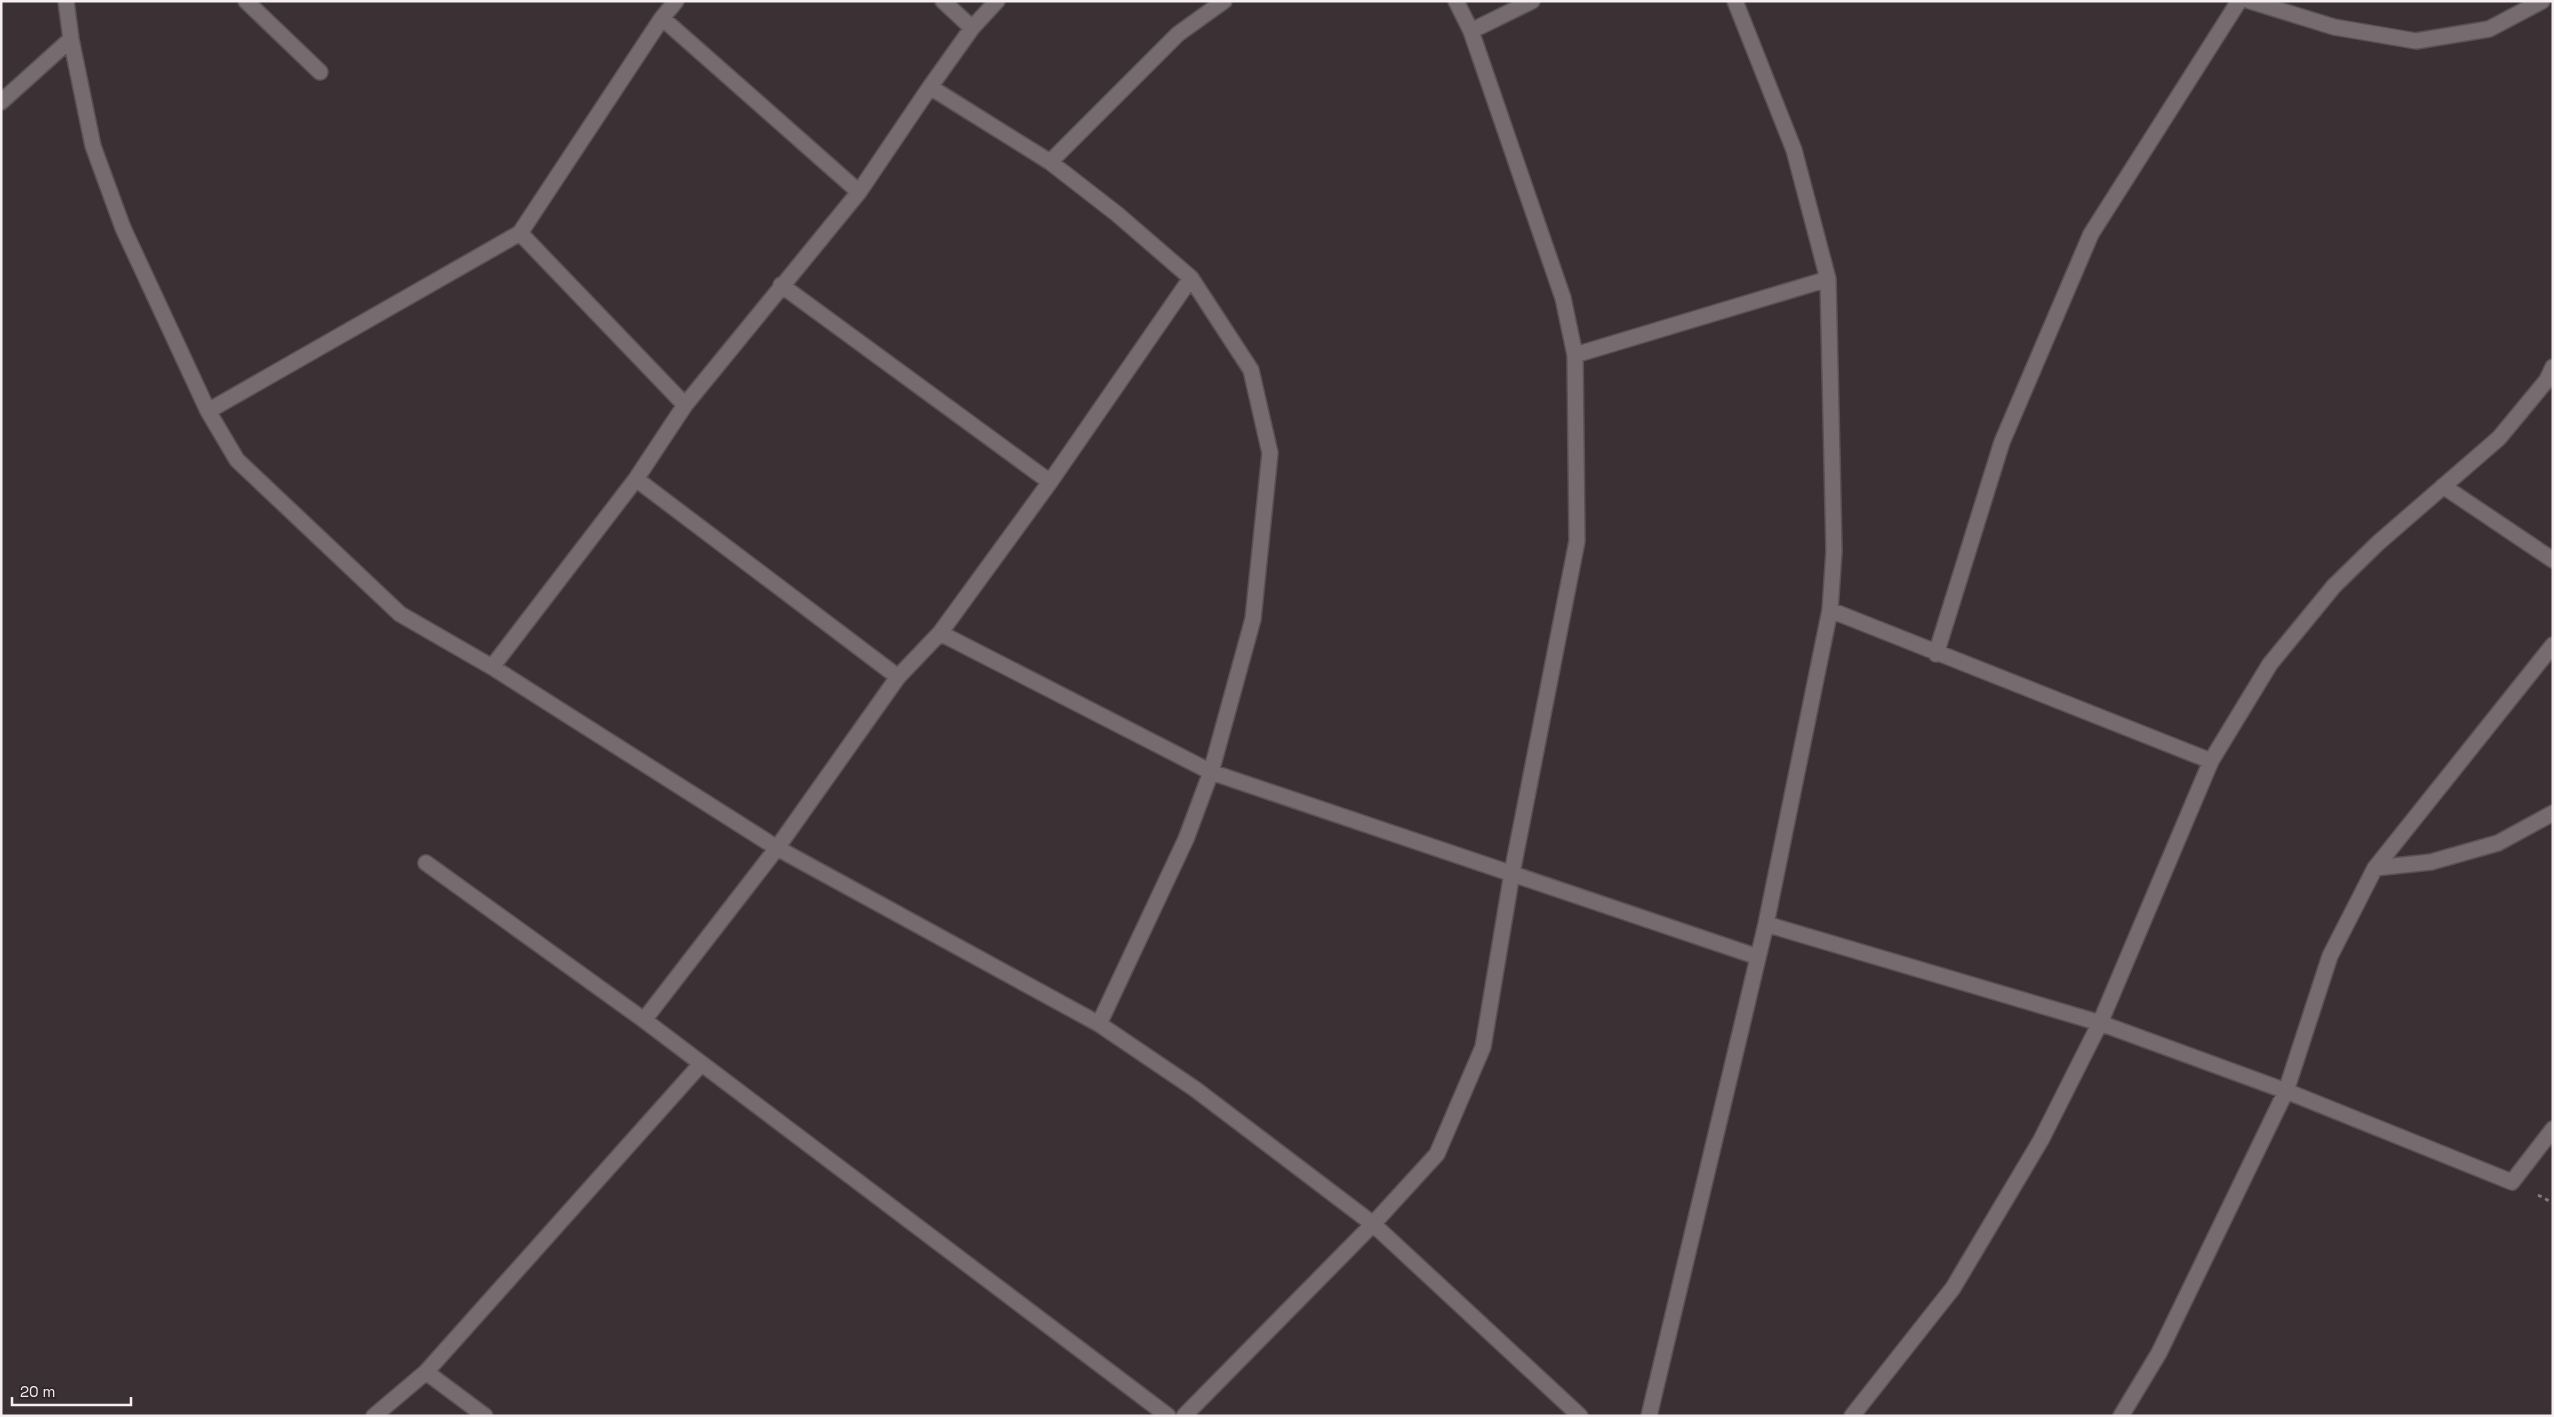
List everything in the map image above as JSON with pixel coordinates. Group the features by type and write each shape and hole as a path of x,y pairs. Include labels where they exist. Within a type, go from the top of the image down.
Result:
{"street":[{"path":"66,1 71,39 93,146 123,228 208,411 237,460 400,614 492,667 777,848 1099,1024 1195,1089 1373,1224 1580,1416"},
{"path":"246,1 320,72"},
{"path":"208,411 520,233 662,18 676,1"},
{"path":"943,1 972,28"},
{"path":"492,667 636,479 685,406 859,192 930,86 972,28 998,1"},
{"path":"1050,162 1178,34 1224,1"},
{"path":"1184,1416 1373,1224 1437,1154 1483,1047 1512,873 1577,541 1575,355 1563,298 1471,31 1456,1"},
{"path":"1471,31 1532,1"},
{"path":"1649,1416 1766,924 1830,610 1834,551 1828,279 1794,150 1735,1"},
{"path":"1936,654 2002,442 2091,234 2239,1"},
{"path":"2250,1 2334,27 2416,41 2488,29 2542,1"},
{"path":"662,18 859,192"},
{"path":"1,102 71,39"},
{"path":"930,86 1050,162 1118,214 1191,278 1251,370 1270,453 1253,619 1211,772 1186,839 1099,1024"},
{"path":"520,233 685,406"},
{"path":"644,1020 777,848 898,677 940,633 1050,482 1191,278"},
{"path":"1575,355 1828,279"},
{"path":"782,285 1050,482"},
{"path":"1852,1416 1953,1288 2041,1140 2100,1023 2211,761 2270,664 2334,586 2378,543 2500,438 2547,380 2553,368"},
{"path":"636,479 898,677"},
{"path":"2443,486 2553,560"},
{"path":"1830,610 1936,654 2211,761"},
{"path":"940,633 1211,772 1758,957"},
{"path":"2122,1416 2159,1353 2286,1091 2330,956 2374,868 2553,645"},
{"path":"2374,868 2432,862 2498,843 2553,813"},
{"path":"426,863 644,1020 1168,1416"},
{"path":"1766,924 2100,1023 2286,1091 2512,1182 2553,1129"},
{"path":"374,1416 426,1372 701,1064"},
{"path":"426,1372 485,1416"}]}
